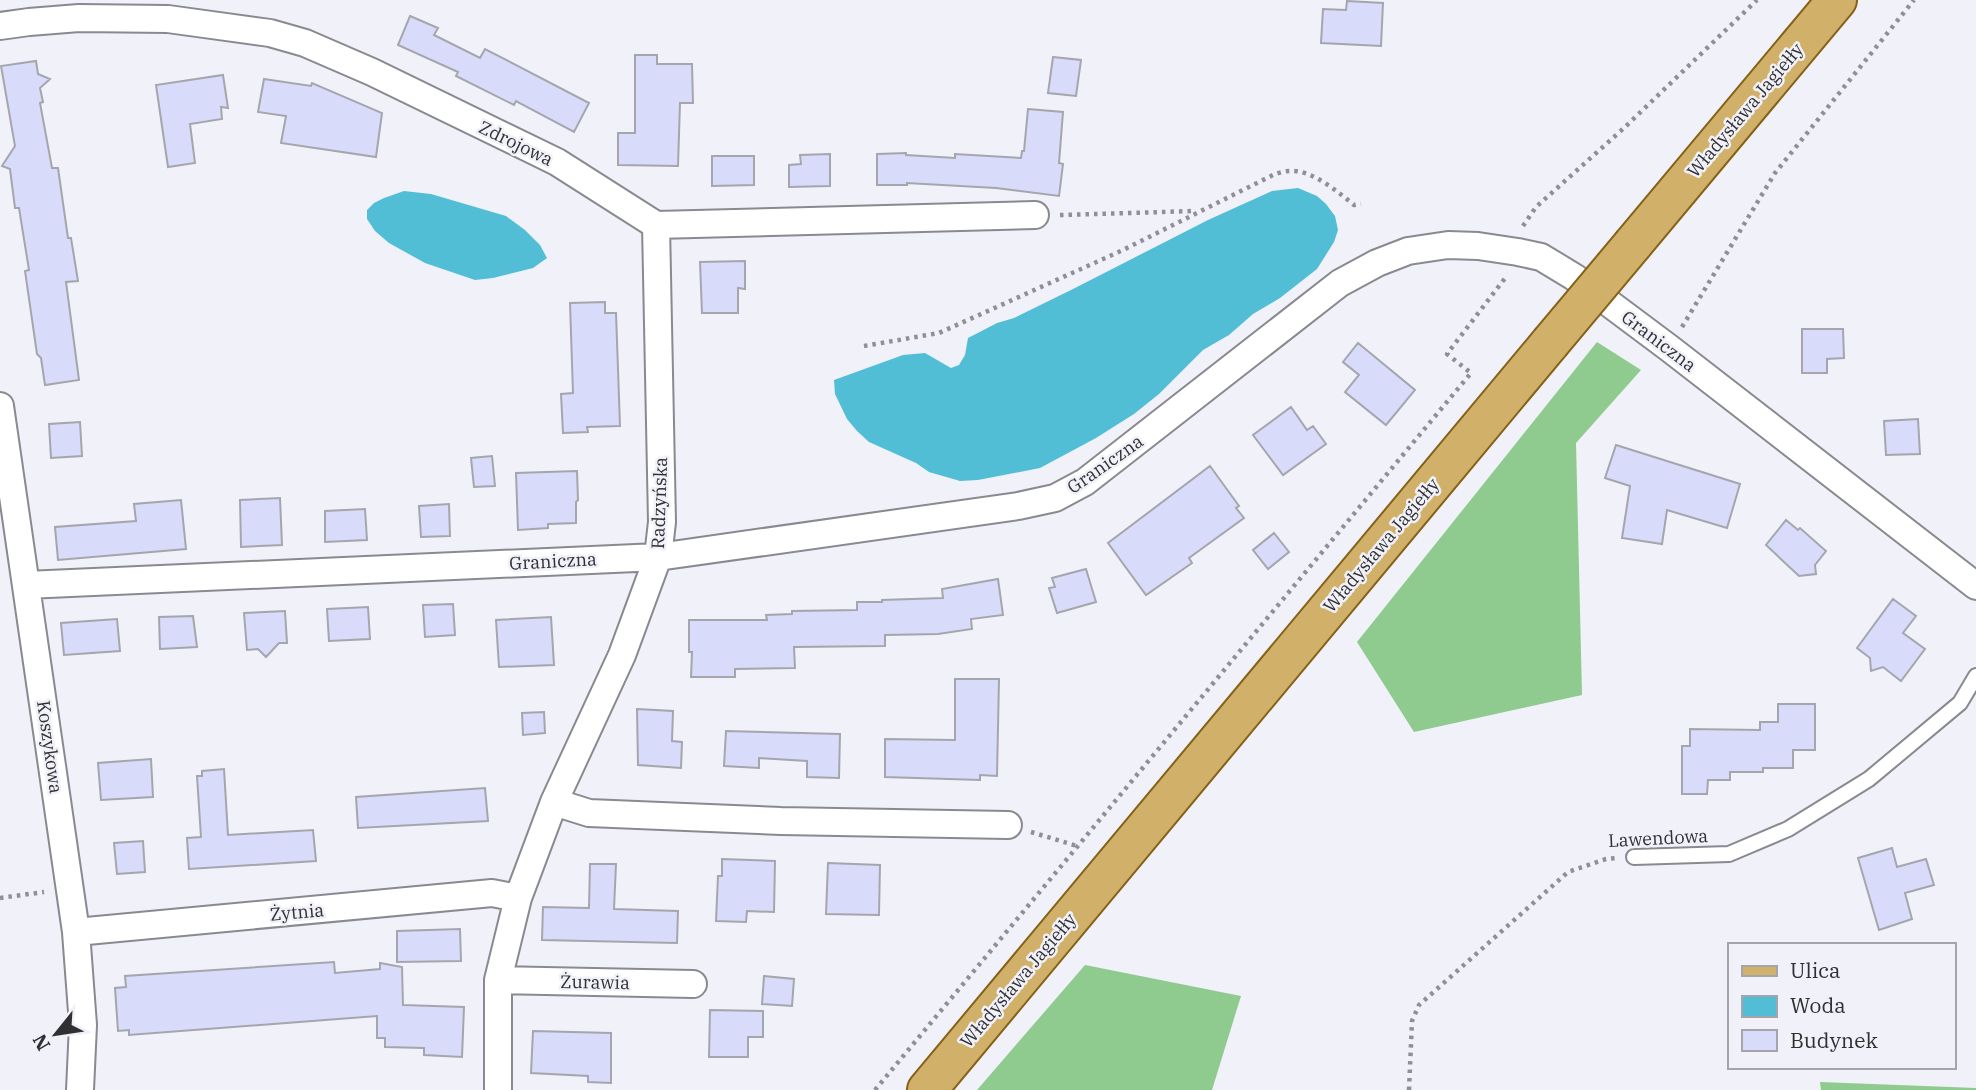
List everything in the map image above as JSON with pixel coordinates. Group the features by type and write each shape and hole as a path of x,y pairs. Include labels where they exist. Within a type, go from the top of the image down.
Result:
{"main road":[{"name":"Władysława Jagiełły","path":"927,1090 1837,0"}],"street":[{"name":"Zdrojowa","path":"0,26 79,18 168,19 270,33 305,43 372,72 556,162 656,225"},
{"path":"656,225 1035,215"},
{"name":"Radzyńska","path":"498,1090 498,980 518,898 554,802 622,655 658,556 663,522 656,225"},
{"name":"Graniczna","path":"26,585 658,556 1018,506 1055,498 1085,482 1340,283 1377,262 1408,251 1448,245 1478,246 1541,257 1574,277 1976,586"},
{"name":"Koszykowa","path":"0,406 76,932 83,1025 80,1090"},
{"path":"554,802 589,813 780,821 1008,825"},
{"name":"Żytnia","path":"76,932 492,893 518,898"},
{"name":"Żurawia","path":"498,980 693,984"}],"lane":[{"name":"Lawendowa","path":"1634,857 1729,854 1788,830 1869,779 1960,703 1976,676"}],"path":[{"path":"874,1090 1471,373 1447,354 1511,271 1523,225 1536,207 1634,119 1758,0"},
{"path":"1669,348 1775,173 1913,0"},
{"path":"864,346 939,333 1122,250 1263,179 1293,170 1321,180 1336,189 1353,205 1361,204"},
{"path":"1035,215 1199,211"},
{"path":"1008,825 1077,846"},
{"name":"Lawendowa","path":"1409,1090 1412,1021 1419,1005 1568,872 1606,859 1634,857"},
{"path":"0,898 70,889"}],"green space":[{"path":"1597,342 1641,370 1576,443 1582,695 1414,732 1357,642"},
{"path":"1085,965 1241,996 1212,1090 977,1090"},
{"path":"1820,1082 1976,1088 1976,1090 1821,1090"}],"water":[{"path":"1298,188 1317,196 1335,216 1338,230 1334,242 1317,269 1280,298 1253,314 1229,335 1203,350 1159,394 1134,414 1040,468 960,481 929,472 916,463 869,442 847,419 835,394 834,380 903,355 925,353 951,368 959,365 965,355 968,338 1073,289 1208,220 1272,191"},
{"path":"404,191 431,194 506,216 540,245 547,258 533,268 475,280 425,263 389,243 375,231 367,219 367,210 374,203"}],"building":[{"path":"1347,1 1383,3 1381,46 1321,43 1323,9 1346,10"},
{"path":"410,16 438,28 434,35 480,58 485,49 589,103 574,132 516,101 514,105 456,76 458,72 398,45"},
{"path":"635,55 657,55 657,64 692,64 693,103 680,103 678,166 618,165 618,133 635,133"},
{"path":"1053,57 1081,60 1076,96 1048,93"},
{"path":"36,61 38,74 50,79 40,88 43,102 40,103 52,168 58,168 68,238 71,238 78,281 66,282 79,380 45,385 41,358 37,354 25,271 29,270 19,208 15,208 10,169 2,166 15,146 1,66"},
{"path":"223,75 228,108 221,107 222,119 190,124 195,163 168,167 156,85"},
{"path":"264,79 311,86 312,83 382,113 376,157 281,143 286,116 258,112"},
{"path":"1028,109 1063,112 1059,163 1063,164 1059,196 996,188 907,183 877,185 877,154 906,153 955,158 955,154 1021,158"},
{"path":"830,154 830,186 789,187 789,165 801,164 800,155"},
{"path":"712,156 754,156 754,185 712,186"},
{"path":"745,261 745,289 738,288 738,313 702,313 700,262"},
{"path":"605,302 605,313 616,313 620,426 587,427 588,432 563,433 561,394 573,393 570,303"},
{"path":"1802,329 1843,329 1844,358 1827,359 1827,373 1802,373"},
{"path":"1358,343 1415,390 1386,425 1345,392 1359,375 1343,362"},
{"path":"1291,407 1307,430 1313,426 1326,444 1283,475 1253,435"},
{"path":"1918,419 1920,454 1886,455 1884,421"},
{"path":"80,422 82,456 51,458 49,424"},
{"path":"1616,445 1740,484 1727,528 1667,510 1662,544 1622,538 1630,486 1605,478"},
{"path":"492,456 495,486 474,487 471,458"},
{"path":"1210,466 1239,506 1236,508 1244,518 1189,558 1192,563 1146,595 1108,543"},
{"path":"577,471 576,523 548,524 548,528 518,530 516,473"},
{"path":"280,498 282,545 241,547 240,500"},
{"path":"181,500 186,549 58,560 55,527 136,521 134,504"},
{"path":"449,504 450,536 421,537 419,506"},
{"path":"365,509 367,540 325,542 325,511"},
{"path":"1786,520 1798,530 1800,528 1826,551 1815,565 1816,574 1799,576 1766,545"},
{"path":"1274,533 1289,552 1268,569 1253,550"},
{"path":"1086,569 1096,602 1057,613 1049,588 1055,587 1052,578"},
{"path":"998,579 1003,615 971,619 972,629 938,634 885,635 885,646 794,647 795,668 735,669 735,677 691,677 689,620 767,620 766,615 792,614 792,611 857,610 857,602 943,598 942,589"},
{"path":"1893,599 1916,616 1903,633 1925,649 1901,681 1883,667 1871,671 1870,658 1857,648"},
{"path":"453,604 455,635 425,637 423,605"},
{"path":"368,607 370,639 329,641 327,609"},
{"path":"285,611 287,643 279,643 266,657 258,649 247,650 244,613"},
{"path":"193,616 197,647 160,649 159,617"},
{"path":"551,617 554,665 499,667 496,620"},
{"path":"117,619 120,651 64,655 61,623"},
{"path":"955,679 999,679 997,776 980,775 980,780 885,777 885,739 955,740"},
{"path":"1778,704 1815,704 1815,750 1793,750 1793,768 1730,772 1730,780 1708,780 1707,794 1682,794 1682,746 1690,746 1690,729 1760,730 1760,722 1778,722"},
{"path":"637,709 673,711 672,741 682,742 681,768 638,765"},
{"path":"544,712 545,733 523,735 522,713"},
{"path":"726,731 840,734 839,778 807,777 807,761 759,758 759,768 724,766"},
{"path":"151,759 153,797 101,800 98,763"},
{"path":"224,769 228,835 313,830 316,861 189,869 187,838 201,837 197,776 202,776 202,771"},
{"path":"485,788 488,821 358,828 356,797"},
{"path":"143,841 145,872 117,874 114,843"},
{"path":"1892,848 1897,867 1926,859 1934,885 1905,893 1912,919 1879,930 1858,858"},
{"path":"722,859 775,861 774,912 747,911 746,922 716,921 718,876 722,876"},
{"path":"828,863 880,865 879,915 826,914"},
{"path":"590,864 616,864 614,909 678,911 677,943 542,940 543,907 589,908"},
{"path":"460,929 461,961 397,962 397,931"},
{"path":"334,962 335,973 380,969 380,963 402,967 403,1005 464,1007 462,1057 424,1055 424,1048 385,1047 385,1038 377,1038 377,1016 129,1035 129,1030 118,1031 115,988 126,987 125,976"},
{"path":"764,976 794,979 792,1006 762,1004"},
{"path":"710,1010 763,1011 763,1037 748,1037 748,1057 709,1057"},
{"path":"533,1031 611,1033 611,1083 588,1082 588,1076 531,1073"}]}
